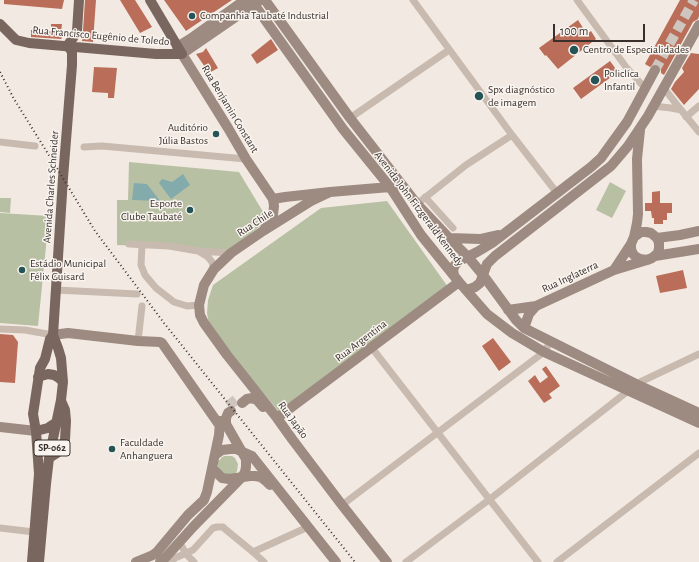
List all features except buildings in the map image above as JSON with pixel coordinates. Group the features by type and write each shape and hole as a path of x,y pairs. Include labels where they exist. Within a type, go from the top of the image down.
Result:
{"main road":[{"path":"67,46 77,31 79,0"},
{"name":"Rua Benjamin Constant","path":"150,0 177,52 273,199"},
{"name":"Avenida John Fitzgerald Kennedy","path":"265,0 350,118 415,201 468,257 508,310 524,328 636,384 699,412"},
{"path":"177,52 190,39 253,1"},
{"name":"Avenida John Fitzgerald Kennedy","path":"253,1 343,129 390,187 421,235 487,314 512,333 544,352 699,423"},
{"name":"Rua Francisco Eugênio de Toledo","path":"0,24 16,40 29,43 156,54 177,52"},
{"path":"663,87 653,73 627,122 601,158 507,232 487,246 455,264 454,270 459,282 470,289 475,287 480,283 487,264 495,256 614,163 628,146 653,106 699,25"},
{"name":"Avenida Charles Schneider","path":"40,562 49,458 57,422 63,382 61,358 53,335 58,273 62,186 72,67 71,50 67,46"},
{"name":"Avenida Charles Schneider","path":"72,67 76,55 84,48"},
{"path":"632,240 638,233 651,233 657,238 659,243 658,253 651,258 640,260 631,249 632,240 638,214 637,171 640,127"},
{"path":"601,158 603,165 606,167 624,158 630,160 634,164 637,171"},
{"path":"390,187 400,190 415,201"},
{"name":"Rua Chile","path":"273,199 390,187"},
{"name":"Rua Chile","path":"198,305 204,284 214,269 231,253 311,200 330,192"},
{"path":"263,231 273,215 273,199"},
{"path":"638,214 646,232"},
{"path":"657,238 699,231"},
{"path":"449,238 481,239 507,232"},
{"name":"Rua Inglaterra","path":"614,270 632,240"},
{"name":"Rua Inglaterra","path":"536,306 614,270 651,258 699,249"},
{"name":"Rua Argentina","path":"277,418 459,282"},
{"name":"Rua Japão","path":"198,305 200,315 204,323 227,355 387,562"},
{"path":"508,310 536,306"},
{"path":"524,328 529,314 536,306"},
{"path":"53,335 68,333 162,343 220,426"},
{"name":"Avenida Charles Schneider","path":"32,562 39,474 36,431 33,414 40,368 45,359 50,339 53,335"},
{"path":"227,355 245,388 240,400 252,398 257,400 292,439"},
{"path":"38,377 48,374 54,375 63,382"},
{"name":"SP-062","path":"49,458 57,453 65,440 66,421 61,400"},
{"path":"136,562 156,552 188,515 204,500 215,455 220,417 224,410 229,409 226,424 246,460 245,472 242,477 193,527 180,543 160,562"},
{"name":"SP-062","path":"36,431 48,428 57,422"},
{"path":"0,427 36,431"},
{"path":"215,455 218,452 227,449 236,449 252,456 307,527 330,562"},
{"path":"212,468 222,478 230,479 250,476 260,477 266,480 336,562"}],"street":[{"path":"413,0 512,135 557,193"},
{"path":"577,0 626,66 645,88"},
{"path":"350,118 449,50"},
{"path":"663,87 699,132"},
{"path":"653,106 681,110"},
{"path":"686,117 699,106"},
{"path":"415,201 425,197 466,165 512,135"},
{"path":"0,142 35,146"},
{"path":"84,147 102,146 246,159"},
{"path":"425,197 453,228"},
{"path":"130,244 169,246 198,251 231,253"},
{"path":"142,245 141,264 145,275 156,288 174,302 187,306 198,305"},
{"path":"198,251 208,257 212,262 214,269"},
{"path":"56,290 137,294"},
{"path":"138,341 142,306"},
{"path":"0,329 25,330 53,335"},
{"path":"342,505 544,352 551,341"},
{"path":"372,348 538,562"},
{"path":"636,384 699,354"},
{"path":"406,562 490,499 628,391"},
{"path":"557,562 699,453"},
{"path":"171,562 175,558 192,550 213,528 223,527 264,562"},
{"path":"253,552 307,527"},
{"path":"0,528 34,532"},
{"path":"180,543 186,554 194,562"}],"green space":[{"name":"Esporte Clube Taubaté","path":"129,162 239,172 268,220 230,250 117,245 117,200 128,200"},
{"path":"610,182 626,191 612,218 596,210"},
{"path":"0,198 11,198 10,213 0,212"},
{"path":"387,201 448,287 280,413 215,335 209,324 207,313 208,300 213,285 321,208"},
{"name":"Estádio Municipal Félix Guisard","path":"0,213 49,216 38,326 0,323"},
{"path":"225,456 232,456 238,464 235,474 229,477 218,469 218,462"}],"water":[{"path":"183,174 190,185 171,199 159,183 162,179 172,182"},
{"path":"134,183 147,184 160,201 132,200"}],"tunnel":[{"path":"655,70 694,0"},
{"path":"228,406 238,398"}],"railway":[{"path":"0,72 14,99 95,231 164,323 355,562"}],"place":[{"name":"Companhia Taubaté Industrial","path":"192,16"},
{"name":"Centro de Especialidades","path":"574,50"},
{"name":"Policlíca Infantil","path":"595,80"},
{"name":"Spx diagnóstico de imagem","path":"479,96"},
{"name":"Auditório Júlia Bastos","path":"216,134"},
{"name":"Esporte Clube Taubaté","path":"190,210"},
{"name":"Estádio Municipal Félix Guisard","path":"22,270"},
{"name":"Faculdade Anhanguera","path":"112,449"}]}
